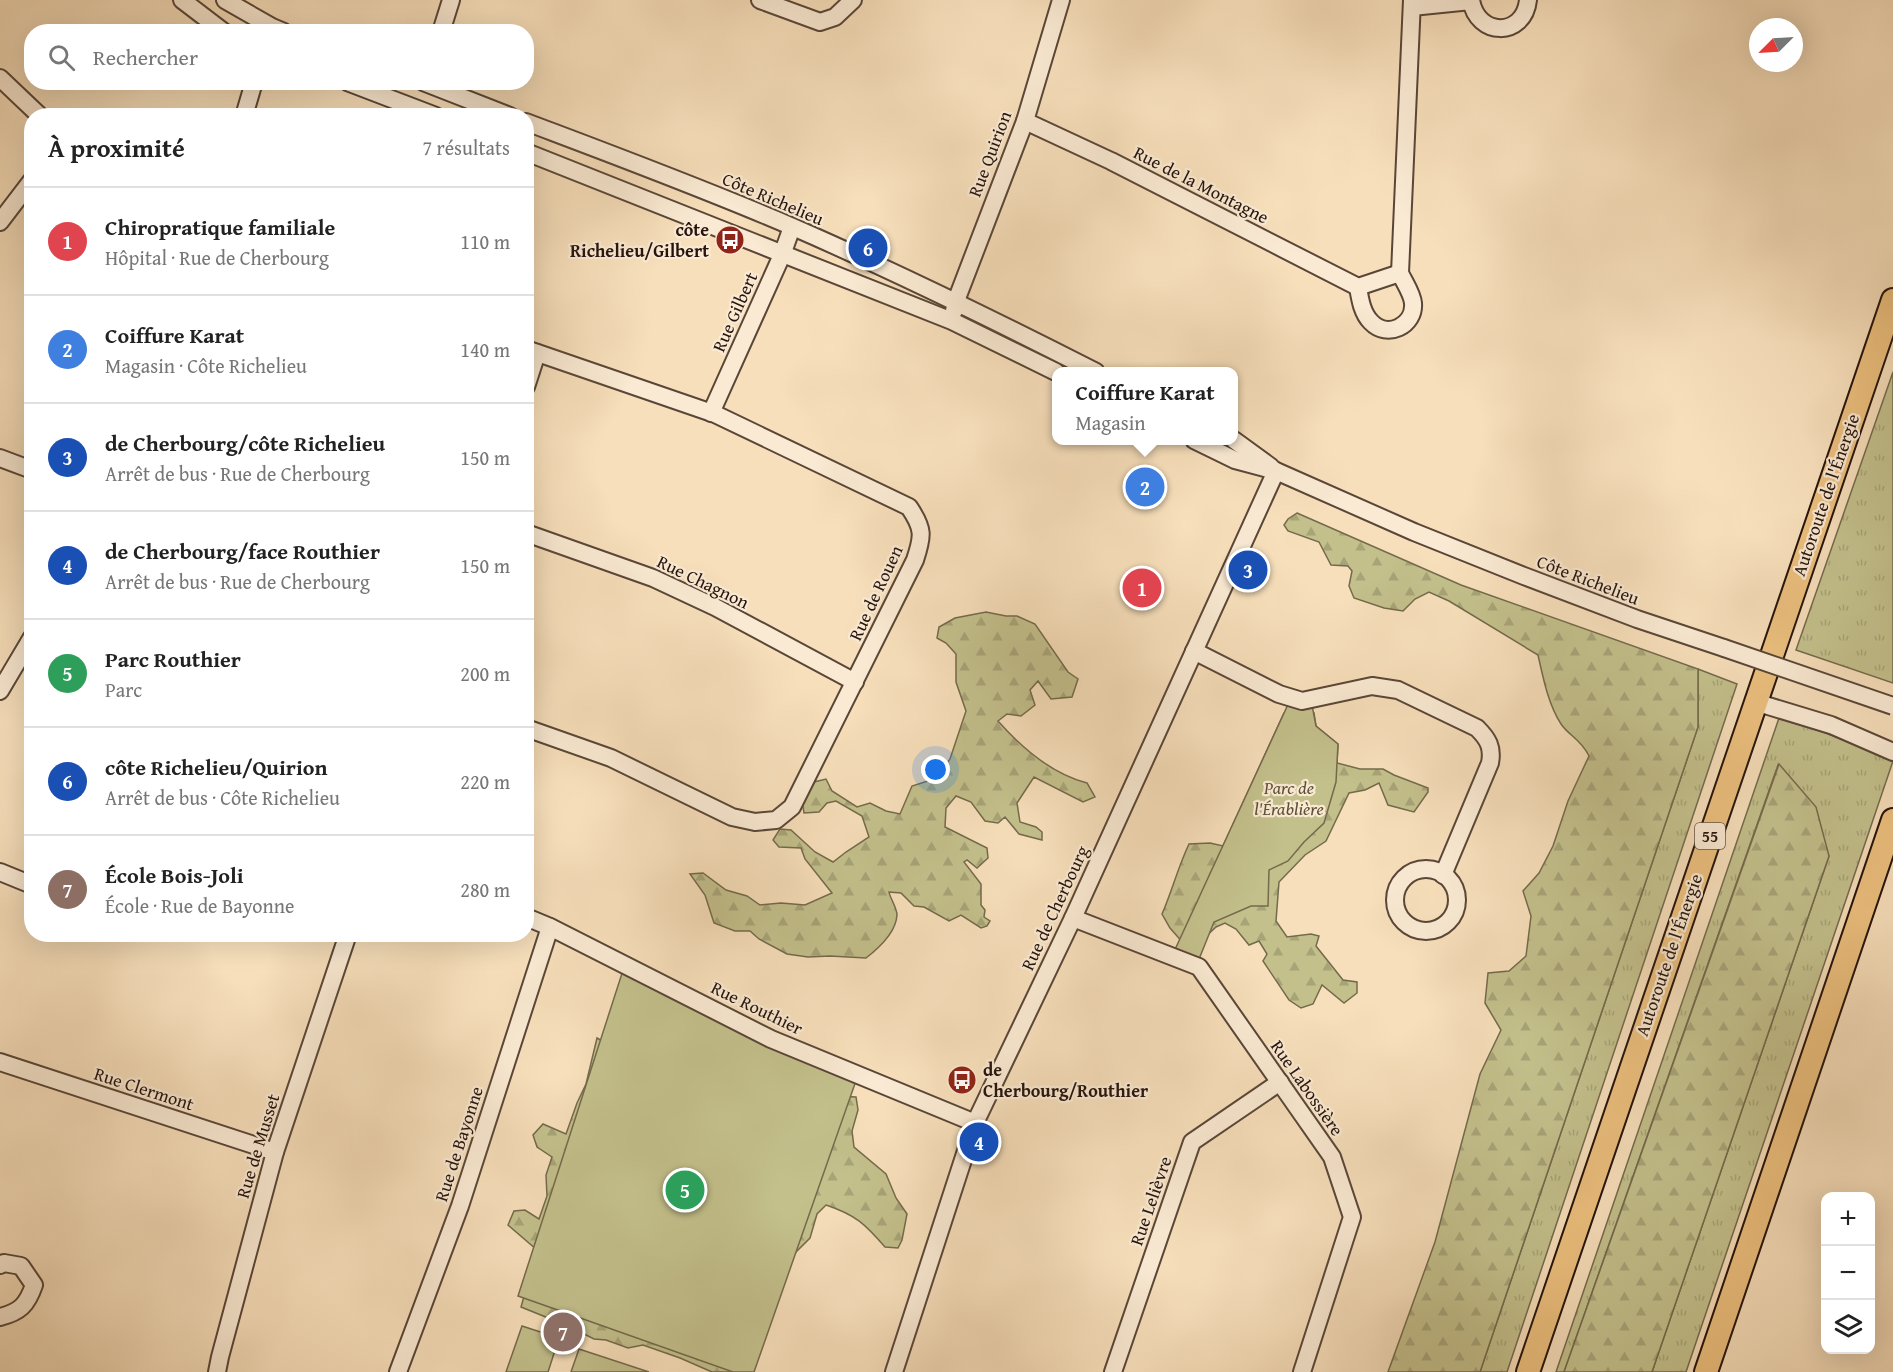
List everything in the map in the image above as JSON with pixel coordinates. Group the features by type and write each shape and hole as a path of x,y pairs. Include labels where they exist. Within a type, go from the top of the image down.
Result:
{"highway":[{"name":"Autoroute de l'Énergie","path":"1528,1372 1893,300"},
{"path":"1706,1372 1893,820"}],"street":[{"path":"182,0 214,24"},
{"path":"225,0 265,24"},
{"path":"444,24 452,0"},
{"path":"760,0 820,22 835,17 853,0"},
{"name":"Rue Quirion","path":"952,321 956,301 1025,121 1061,0"},
{"path":"1400,273 1358,287 1362,307 1371,323 1386,330 1395,329 1409,320 1414,304 1400,273 1412,4 1471,1 1478,19 1495,28 1505,28 1514,25 1521,18 1526,11 1528,0"},
{"path":"0,78 32,108"},
{"path":"246,108 252,90"},
{"path":"369,90 416,107 422,90"},
{"path":"442,90 489,108"},
{"name":"Rue de la Montagne","path":"1025,121 1111,161 1358,287"},
{"name":"Côte Richelieu","path":"534,125 646,167 792,227 956,301 1086,367"},
{"path":"534,155 952,321 1052,370"},
{"path":"0,222 24,190"},
{"name":"Rue Gilbert","path":"711,413 782,255 792,227"},
{"name":"Rue de Rouen","path":"534,352 711,413 909,507 919,521 922,538 915,560 792,807 776,820 755,822 732,817 611,758 534,731"},
{"name":"Côte Richelieu","path":"1238,444 1276,471"},
{"name":"Côte Richelieu","path":"1203,445 1235,460 1276,471 1414,532 1637,619 1893,706"},
{"path":"0,458 24,467"},
{"name":"Rue de Cherbourg","path":"894,1372 975,1124 1073,918 1276,471"},
{"name":"Rue Chagnon","path":"534,536 653,578 715,607 855,682"},
{"path":"0,691 24,650"},
{"path":"1194,651 1279,694 1302,701 1372,686 1398,690 1477,728 1486,737 1492,750 1490,763 1443,874"},
{"path":"1755,702 1831,725 1893,752"},
{"path":"0,872 24,882"},
{"name":"Rue Labossière","path":"1073,918 1199,967 1332,1157 1352,1217 1302,1372"},
{"name":"Rue Routhier","path":"534,920 771,1039 975,1124"},
{"name":"Rue de Bayonne","path":"398,1372 460,1206 550,927"},
{"name":"Rue de Musset","path":"217,1372 275,1152 345,942"},
{"name":"Rue Clermont","path":"0,1062 275,1152"},
{"name":"Rue Lelièvre","path":"1113,1372 1192,1142 1280,1083"},
{"path":"0,1265 4,1263 21,1266 34,1285 29,1301 17,1311 0,1317"}],"green space":[{"path":"1893,372 1893,683 1796,650"},
{"path":"1297,513 1461,585 1698,669 1698,727 1480,1372 1388,1372 1435,1242 1480,1074 1501,1030 1485,1003 1488,973 1509,971 1526,956 1531,916 1523,891 1539,873 1553,846 1568,801 1589,756 1556,716 1546,690 1538,655 1449,601 1429,592 1415,599 1403,611 1384,608 1354,598 1349,586 1352,571 1348,566 1331,565 1319,542 1288,531 1284,525"},
{"path":"986,612 1017,616 1035,624 1068,672 1078,679 1072,697 1051,699 1038,681 1030,690 1035,705 1021,716 1007,714 998,721 1038,758 1062,773 1087,783 1095,797 1083,802 1034,777 1017,803 1020,822 1036,827 1042,832 1042,840 1019,834 1005,817 998,823 985,821 971,802 956,796 946,808 945,827 987,848 988,858 977,868 967,860 964,862 981,884 981,905 985,910 984,917 990,921 987,926 981,928 961,915 949,921 924,907 914,906 901,893 889,892 897,912 894,928 886,940 866,958 808,957 787,954 759,939 750,931 735,931 714,923 705,895 690,874 703,873 726,890 747,896 760,905 781,903 805,905 832,893 805,859 801,848 779,847 773,840 780,829 791,830 815,852 833,862 869,837 862,816 836,801 827,803 819,812 804,813 802,800 814,782 826,779 832,791 857,807 870,803 886,811 900,814 912,786 937,778 950,759 966,711 956,682 956,654 946,643 937,638 939,627 955,618"},
{"path":"1698,669 1737,684 1507,1372 1480,1372 1698,727"},
{"name":"Parc de l'Érablière","path":"1291,698 1312,705 1316,726 1338,744 1336,782 1324,823 1288,861 1269,870 1268,906 1251,906 1214,922 1197,964 1172,956"},
{"path":"1284,713 1314,713 1316,726 1338,744 1337,763 1360,769 1383,769 1428,788 1428,792 1414,812 1388,805 1379,783 1365,790 1349,793 1326,841 1305,855 1279,882 1276,921 1287,937 1311,934 1319,936 1316,946 1343,980 1357,982 1357,993 1344,1003 1322,985 1313,1004 1301,1008 1289,1000 1263,961 1267,954 1259,941 1249,945 1236,929 1225,923 1216,927 1201,941 1184,944 1170,928 1162,914 1189,844 1210,843 1223,846"},
{"path":"1779,718 1865,746 1893,761 1686,1372 1652,1372 1829,856 1778,765 1564,1372 1556,1372"},
{"path":"1779,764 1816,807 1829,856 1652,1372 1564,1372"},
{"path":"625,964 858,1075 754,1372 733,1372 518,1296"},
{"path":"597,1038 626,1055 837,1096 856,1097 858,1110 852,1131 854,1147 886,1174 896,1198 907,1214 902,1240 898,1248 885,1247 859,1221 826,1205 817,1214 810,1238 790,1258 747,1372 712,1372 643,1345 628,1348 606,1340 594,1339 521,1307 537,1250 508,1225 514,1211 525,1210 539,1219 547,1196 546,1175 552,1157 537,1147 533,1135 543,1124 566,1134 586,1084"},
{"path":"522,1326 559,1338 548,1372 506,1372"},
{"path":"579,1349 649,1372 571,1372"}],"place":[{"name":"côte Richelieu/Gilbert","path":"730,240"},
{"name":"côte Richelieu/Quirion","path":"868,248"},
{"name":"Coiffure Karat","path":"1145,487"},
{"name":"de Cherbourg/côte Richelieu","path":"1248,570"},
{"name":"Chiropratique familiale","path":"1142,588"},
{"name":"de Cherbourg/Routhier","path":"962,1080"},
{"name":"de Cherbourg/face Routhier","path":"979,1142"},
{"name":"Parc Routhier","path":"685,1190"},
{"name":"École Bois-Joli","path":"563,1332"}]}
